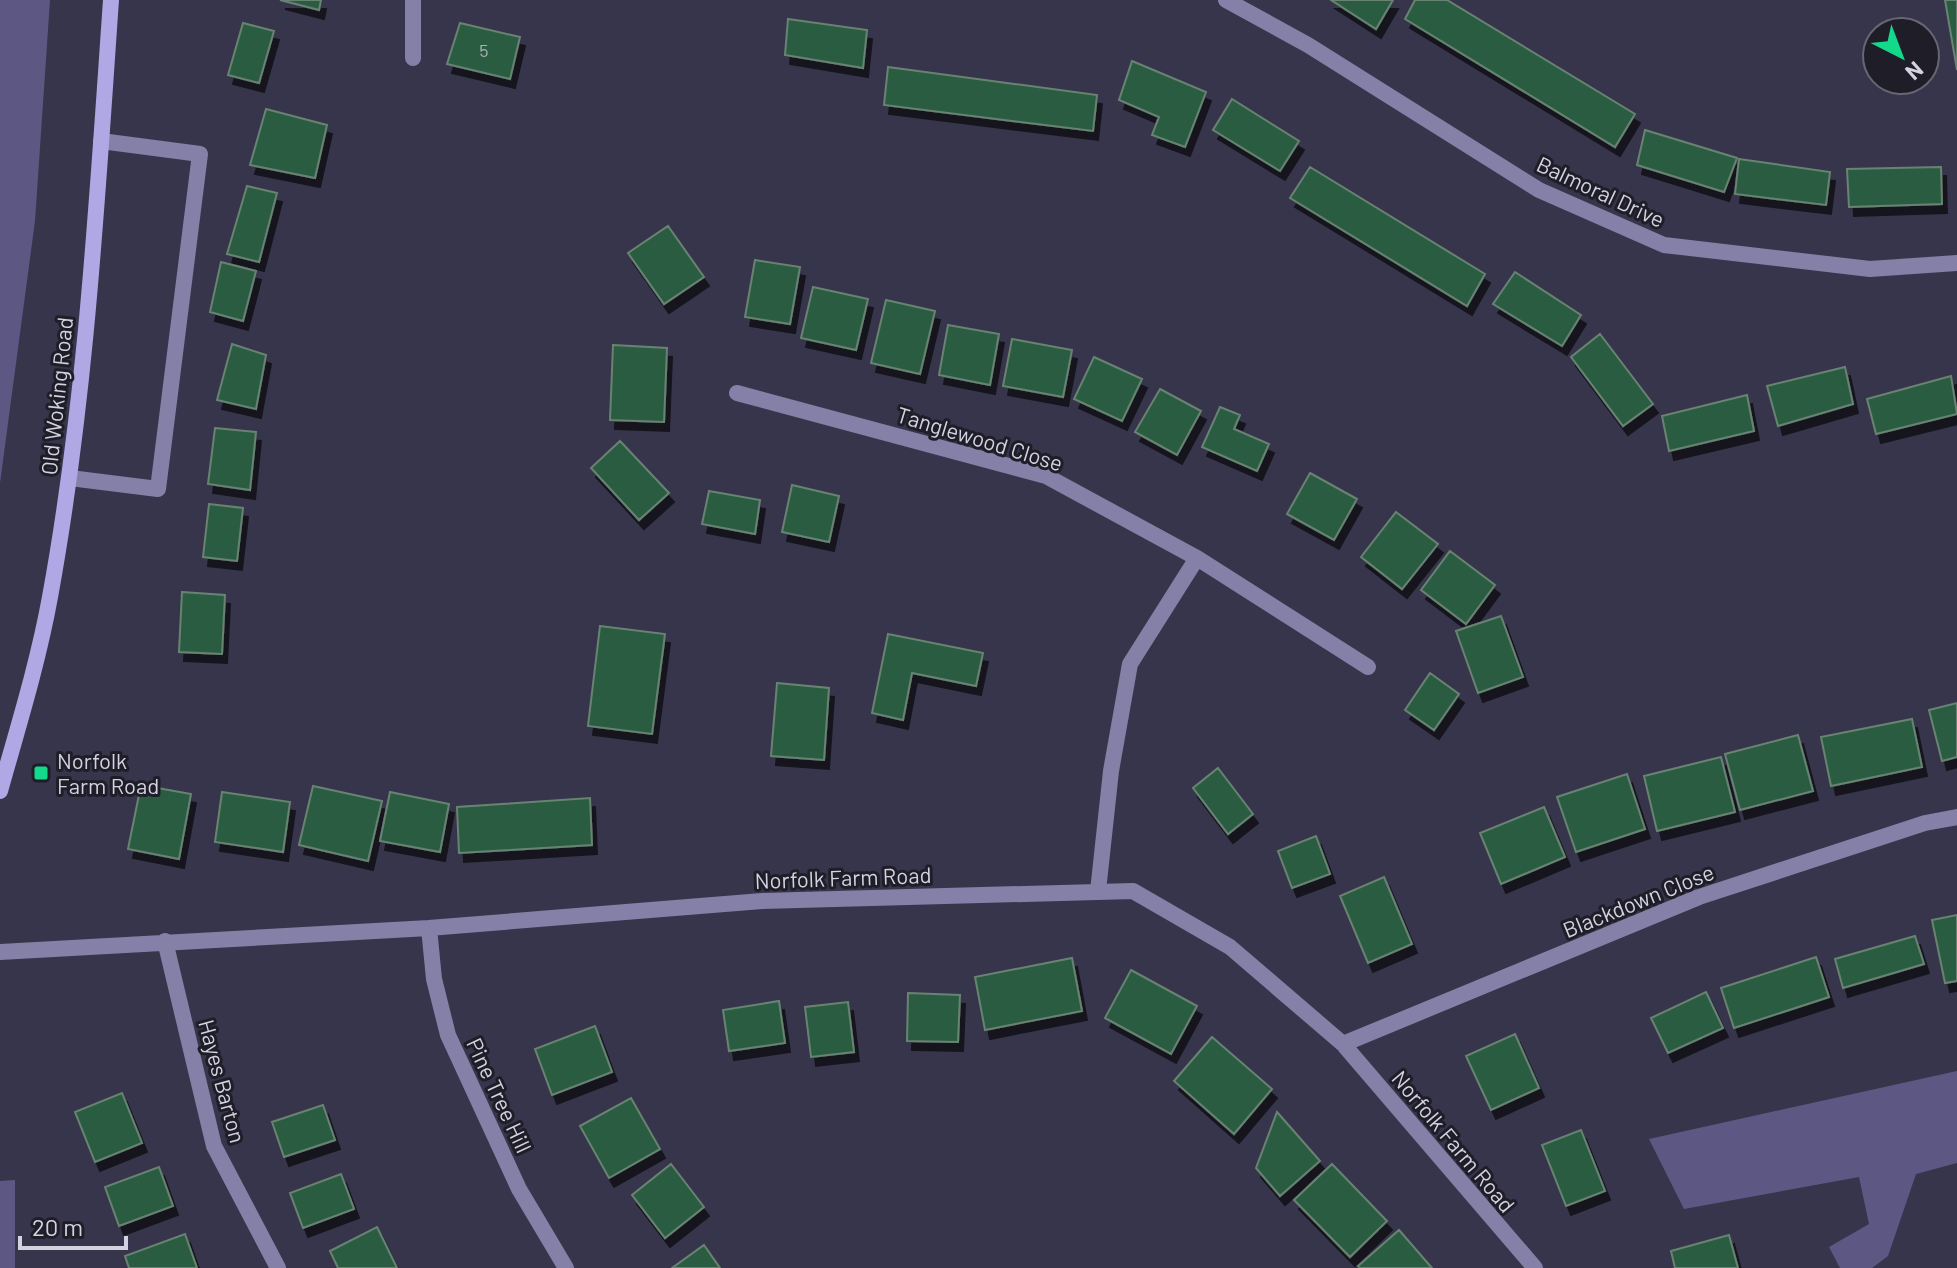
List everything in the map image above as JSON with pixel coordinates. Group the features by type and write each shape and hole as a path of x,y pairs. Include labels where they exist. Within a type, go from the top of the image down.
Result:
{"main road":[{"name":"Old Woking Road","path":"0,791 28,695 50,600 70,478 87,326 111,0"}],"street":[{"path":"413,0 413,58"},
{"name":"Balmoral Drive","path":"1226,0 1308,45 1539,190 1664,245 1870,269 1957,263"},
{"path":"70,478 158,489 200,154 101,141"},
{"name":"Tanglewood Close","path":"737,393 1046,476 1197,558 1368,667"},
{"path":"1098,891 1111,771 1130,664 1197,558"},
{"name":"Blackdown Close","path":"1343,1044 1699,897 1925,823 1957,817"},
{"name":"Norfolk Farm Road","path":"0,952 429,928 762,901 1133,891 1230,947 1343,1044 1535,1268"},
{"name":"Pine Tree Hill","path":"429,928 434,979 448,1035 519,1189 566,1268"},
{"name":"Hayes Barton","path":"165,941 214,1146 278,1268"}],"shaded area":[{"path":"0,0 50,0 35,221 0,483"},
{"path":"1957,1071 1957,1163 1916,1174 1888,1256 1872,1268 1840,1268 1829,1247 1869,1224 1859,1177 1684,1209 1649,1139"},
{"path":"15,1180 15,1268 0,1268 0,1181"}],"building":[{"path":"280,0 321,0 319,10"},
{"path":"1331,0 1393,0 1376,29"},
{"path":"1415,0 1447,0 1635,114 1615,147 1405,19"},
{"path":"1945,0 1957,0 1957,70"},
{"path":"788,19 867,30 863,68 785,55"},
{"path":"243,23 274,31 259,83 228,75"},
{"path":"460,23 520,37 510,79 447,64"},
{"path":"1132,61 1206,92 1185,147 1152,135 1159,117 1119,100"},
{"path":"888,67 1097,95 1093,131 884,105"},
{"path":"1232,99 1299,141 1280,171 1213,130"},
{"path":"266,109 327,125 315,178 250,165"},
{"path":"1645,130 1737,158 1724,192 1637,165"},
{"path":"1739,159 1830,172 1826,205 1735,194"},
{"path":"1310,167 1485,274 1467,306 1290,198"},
{"path":"1941,167 1942,204 1849,207 1847,169"},
{"path":"247,186 277,193 259,262 227,254"},
{"path":"668,226 704,277 664,304 628,253"},
{"path":"755,260 800,267 790,324 745,317"},
{"path":"221,262 256,271 243,321 210,312"},
{"path":"1515,272 1581,315 1562,346 1493,304"},
{"path":"813,287 868,299 856,350 801,338"},
{"path":"886,300 935,311 920,374 871,363"},
{"path":"948,325 999,334 990,385 939,375"},
{"path":"1600,334 1653,404 1623,426 1571,357"},
{"path":"1012,339 1072,350 1063,397 1003,386"},
{"path":"232,344 266,355 256,409 217,400"},
{"path":"613,345 667,348 664,422 610,420"},
{"path":"1094,357 1142,379 1122,421 1074,399"},
{"path":"1845,367 1853,404 1778,426 1767,386"},
{"path":"1951,376 1957,414 1876,434 1867,399"},
{"path":"1160,389 1201,411 1177,455 1135,432"},
{"path":"1747,395 1754,431 1669,451 1662,416"},
{"path":"1220,407 1240,415 1234,429 1269,444 1257,471 1202,447"},
{"path":"215,428 256,432 250,490 208,484"},
{"path":"620,441 669,493 639,520 591,468"},
{"path":"1310,473 1357,499 1334,540 1287,514"},
{"path":"792,485 839,496 829,542 782,532"},
{"path":"709,491 760,500 755,534 702,524"},
{"path":"209,504 243,508 237,561 203,557"},
{"path":"1396,512 1438,544 1402,589 1361,557"},
{"path":"1450,551 1495,585 1466,624 1421,590"},
{"path":"182,592 225,595 222,654 179,652"},
{"path":"1501,616 1523,677 1478,693 1456,631"},
{"path":"600,626 665,634 652,734 588,726"},
{"path":"888,634 983,653 976,686 912,673 903,720 872,713"},
{"path":"1430,673 1459,694 1434,730 1405,710"},
{"path":"777,683 829,688 824,760 771,756"},
{"path":"1957,703 1957,757 1942,761 1929,710"},
{"path":"1912,719 1922,767 1831,786 1821,737"},
{"path":"1798,735 1813,791 1740,810 1725,754"},
{"path":"1721,757 1735,812 1657,831 1644,776"},
{"path":"1218,768 1253,814 1228,834 1193,788"},
{"path":"1627,774 1645,829 1576,852 1557,797"},
{"path":"141,785 191,794 179,859 128,849"},
{"path":"313,786 382,801 368,861 299,845"},
{"path":"222,792 290,802 283,852 215,842"},
{"path":"390,792 449,804 440,852 380,841"},
{"path":"590,798 592,845 459,853 457,807"},
{"path":"1544,807 1565,857 1501,884 1480,833"},
{"path":"1316,836 1330,874 1292,888 1278,851"},
{"path":"1384,877 1412,944 1368,963 1340,896"},
{"path":"1957,915 1957,981 1945,983 1932,920"},
{"path":"1915,936 1924,964 1843,988 1835,959"},
{"path":"1816,957 1829,997 1734,1028 1721,988"},
{"path":"1072,958 1082,1011 985,1030 975,977"},
{"path":"1131,970 1197,1006 1171,1054 1105,1018"},
{"path":"1706,992 1723,1028 1668,1053 1651,1018"},
{"path":"908,993 960,995 958,1042 907,1041"},
{"path":"779,1001 785,1043 729,1051 723,1010"},
{"path":"848,1002 854,1052 811,1057 805,1007"},
{"path":"595,1026 612,1072 552,1095 535,1049"},
{"path":"1515,1034 1539,1088 1491,1110 1466,1056"},
{"path":"1212,1037 1272,1089 1234,1134 1174,1081"},
{"path":"122,1093 142,1143 95,1162 75,1112"},
{"path":"631,1098 660,1149 609,1178 580,1126"},
{"path":"323,1105 335,1140 284,1157 272,1122"},
{"path":"1277,1112 1320,1161 1280,1196 1256,1168"},
{"path":"1581,1130 1605,1191 1566,1206 1542,1145"},
{"path":"671,1164 704,1207 665,1238 632,1195"},
{"path":"1332,1164 1387,1221 1350,1257 1294,1200"},
{"path":"159,1167 173,1206 119,1226 105,1187"},
{"path":"341,1174 354,1209 303,1228 290,1193"},
{"path":"377,1227 397,1268 338,1268 330,1251"},
{"path":"1399,1230 1432,1268 1358,1266"},
{"path":"185,1234 197,1268 129,1268 125,1256"},
{"path":"1729,1235 1738,1268 1675,1268 1671,1251"},
{"path":"704,1245 720,1268 672,1268"}],"place":[{"name":"Norfolk Farm Road","path":"41,773"}]}
